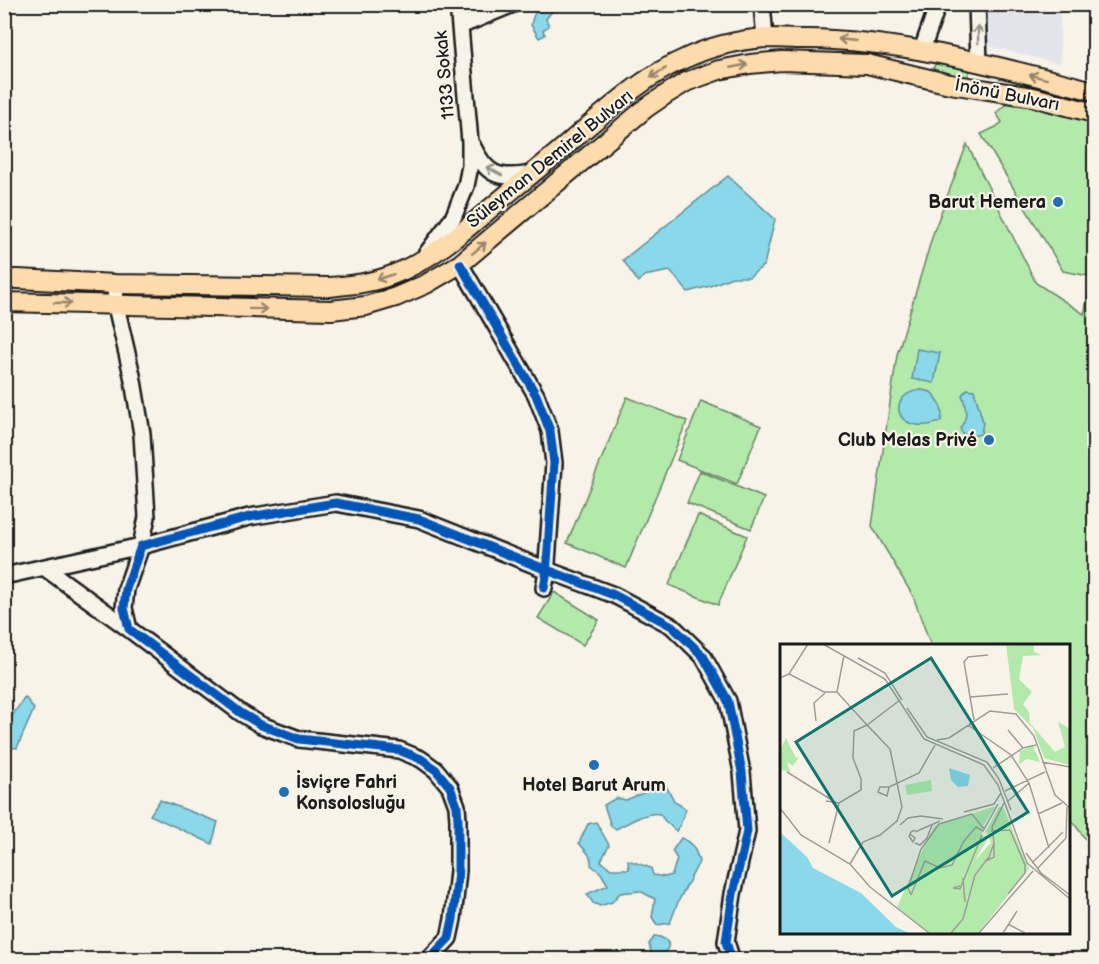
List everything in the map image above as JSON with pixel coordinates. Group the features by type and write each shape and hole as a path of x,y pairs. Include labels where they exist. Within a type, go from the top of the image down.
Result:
{"main road":[{"name":"Süleyman Demirel Bulvarı","path":"4,279 116,284 330,287 364,283 392,275 420,262 450,241 612,107 658,73 685,58 748,40 765,38 838,39 922,50 1095,92"},
{"path":"920,77 922,50"},
{"name":"Süleyman Demirel Bulvarı","path":"4,302 332,310 366,306 396,297 426,284 460,264 617,132 686,82 719,70 782,61 867,64 920,77"},
{"path":"978,89 979,63"},
{"name":"İnönü Bulvarı","path":"920,77 978,89 1010,92 1095,114"}],"street":[{"name":"1133 Sokak","path":"420,262 453,218 461,202 470,166 458,4"},
{"path":"460,26 513,4"},
{"path":"762,4 765,38"},
{"path":"922,50 938,4"},
{"path":"978,4 979,63"},
{"path":"470,142 479,161 490,171 504,177 531,174"},
{"path":"460,264 536,395 550,430 554,463 544,588"},
{"path":"116,284 116,306 132,375 142,434 147,517 141,546 126,589 124,608 129,629"},
{"path":"4,576 141,546 249,517 336,503 419,519 614,595 672,626 703,656 728,701 742,772 747,831 733,894 726,942 732,960"},
{"path":"45,568 261,725 299,739 399,750 421,759 436,770 450,787 457,806 458,871 449,938 425,959"}],"shaded area":[{"path":"987,5 1060,5 1060,64 989,46"}],"green space":[{"path":"938,61 968,68 969,75 966,79 934,72 934,66"},
{"path":"1018,79 1094,98 1094,105 1016,86"},
{"name":"Barut Hemera","path":"1009,101 1094,122 1094,277 1063,271 981,134 1002,122 996,113"},
{"name":"Club Melas Privé","path":"967,144 1036,283 1084,314 1090,288 1094,291 1094,851 1069,816 1069,644 930,644 913,596 872,526 897,355 934,231"},
{"path":"627,397 687,421 626,568 567,543"},
{"path":"701,401 761,426 737,484 677,460"},
{"path":"700,471 764,498 751,529 687,503"},
{"path":"698,515 747,536 718,605 669,585"},
{"path":"554,592 599,620 583,645 538,618"}],"water":[{"path":"545,5 555,5 558,10 552,11 546,19 549,26 543,30 545,35 539,38 531,25 535,13"},
{"path":"728,176 775,219 764,265 749,277 732,277 688,292 670,271 644,276 638,282 623,260"},
{"path":"917,349 940,353 934,383 912,379"},
{"path":"967,389 974,390 983,422 981,434 968,437 962,433 960,428 966,415 962,395"},
{"path":"921,390 931,392 938,402 942,413 941,421 935,424 915,425 907,422 901,416 900,403 904,397"},
{"path":"25,697 34,709 17,748 5,747 5,726"},
{"path":"665,784 675,802 686,809 676,831 660,814 649,814 637,818 616,829 611,826 604,805 616,798 626,800"},
{"path":"160,800 218,822 212,844 150,815"},
{"path":"596,822 609,845 601,861 611,869 629,869 628,860 651,868 653,875 665,877 672,875 677,859 672,851 681,838 693,847 699,862 670,923 657,925 652,917 655,899 640,891 620,893 612,902 600,906 593,903 587,894 608,885 601,873 591,865 589,855 579,843 588,824"},
{"path":"655,936 665,939 668,948 655,955 651,952 649,944"}],"cycle path":[{"path":"460,264 536,395 550,431 554,463 544,588"},
{"path":"428,960 449,938 453,919 458,871 458,820 457,806 450,787 436,770 421,759 399,750 299,739 261,725 241,713 129,629 124,608 126,589 141,546 249,517 336,503 419,519 614,595 672,626 703,656 728,701 742,772 747,831 733,894 726,942 732,960"}],"place":[{"name":"Barut Hemera","path":"1058,202"},
{"name":"Club Melas Privé","path":"989,440"},
{"name":"Hotel Barut Arum","path":"594,765"},
{"name":"İsviçre Fahri Konsolosluğu","path":"284,792"}]}
